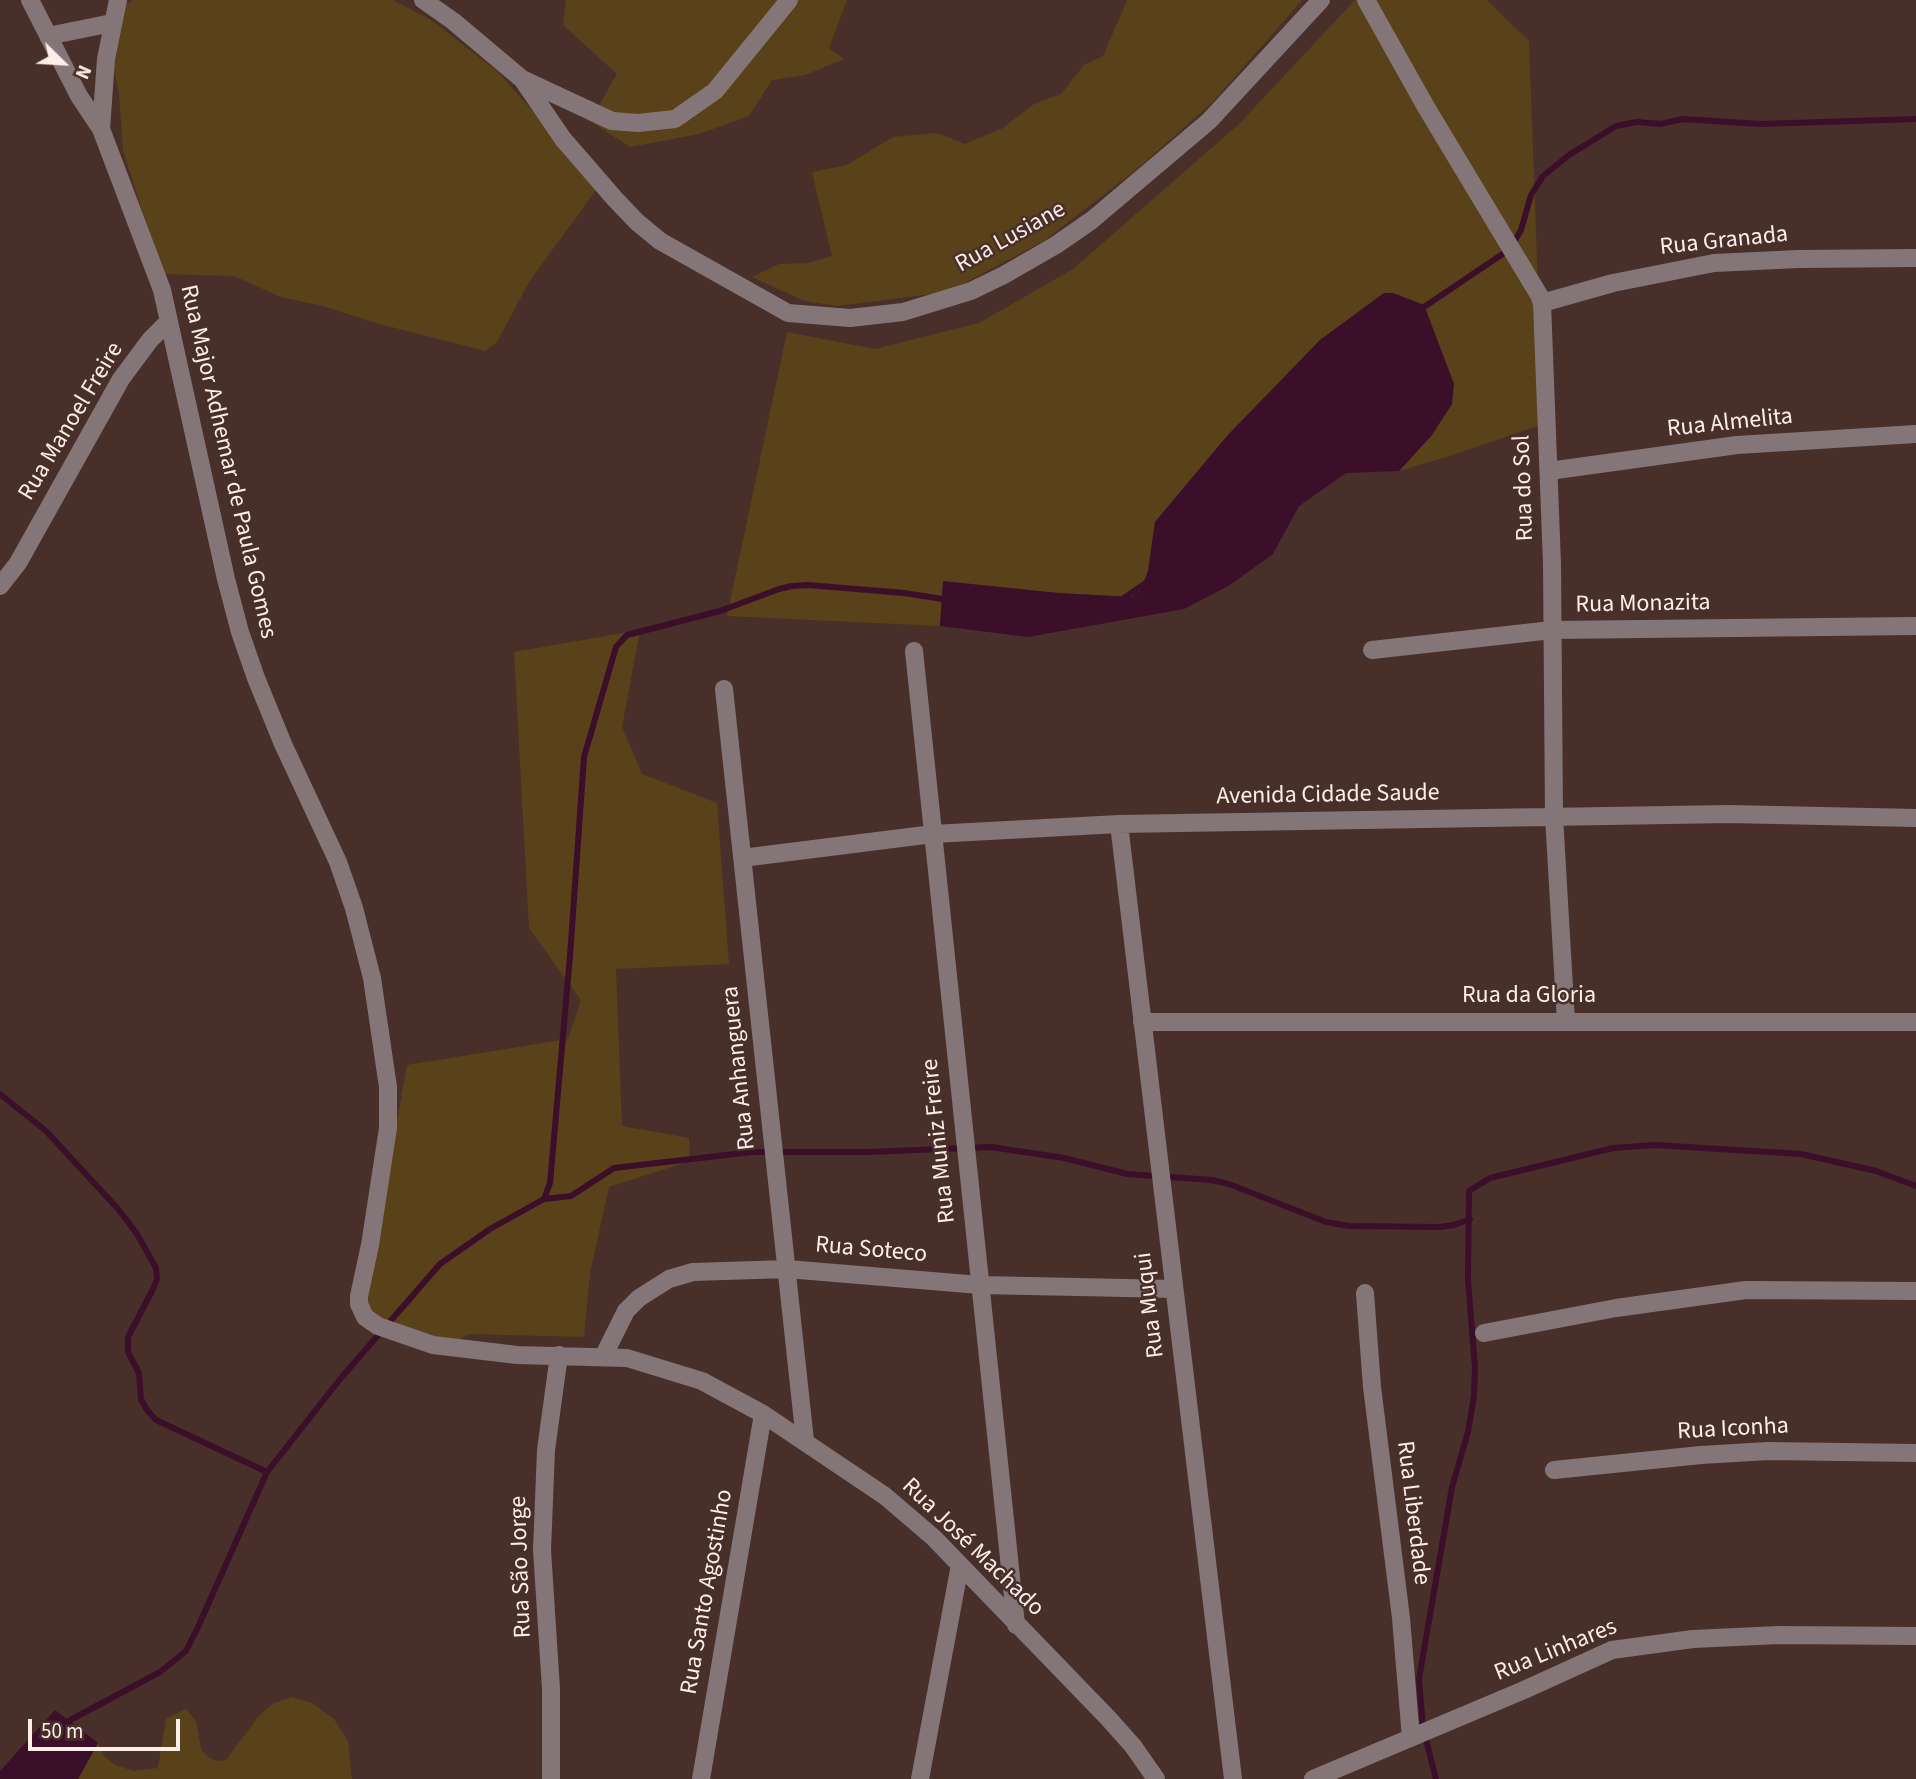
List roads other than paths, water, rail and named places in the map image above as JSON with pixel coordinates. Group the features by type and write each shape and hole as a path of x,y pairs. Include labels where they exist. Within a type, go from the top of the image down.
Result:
{"street":[{"name":"Rua Major Adhemar de Paula Gomes","path":"30,0 79,96 101,129 162,290 240,632 283,744 338,862 354,908 372,978 388,1087 388,1128 370,1245 359,1296 359,1304 365,1317 378,1326"},
{"name":"Rua Major Adhemar de Paula Gomes","path":"101,129 106,59 118,0"},
{"path":"423,0 453,21 522,79 612,121 638,123 676,119 715,91 789,0"},
{"name":"Rua Lusiane","path":"522,79 563,139 622,207 660,241 788,313 850,318 903,312 971,291 1056,245 1092,220 1209,121 1321,0"},
{"name":"Rua do Sol","path":"1366,0 1542,303 1549,471 1554,816 1566,1022"},
{"path":"48,36 112,23"},
{"name":"Rua Granada","path":"1542,303 1613,283 1714,263 1798,258 1916,258"},
{"name":"Rua Manoel Freire","path":"0,586 18,564 121,379 150,340 168,322"},
{"name":"Rua Almelita","path":"1549,471 1737,445 1916,434"},
{"name":"Rua Monazita","path":"1372,650 1552,631 1916,626"},
{"name":"Rua Muniz Freire","path":"914,651 1016,1625"},
{"name":"Rua Anhanguera","path":"724,689 805,1441"},
{"name":"Avenida Cidade Saude","path":"742,858 933,834 1119,824 1729,814 1916,818"},
{"name":"Rua Muqui","path":"1119,824 1233,1779"},
{"name":"Rua da Gloria","path":"1142,1022 1916,1022"},
{"name":"Rua Soteco","path":"603,1357 626,1311 652,1288 669,1279 693,1272 787,1269 980,1285 1174,1289"},
{"path":"1484,1333 1616,1308 1746,1290 1916,1291"},
{"name":"Rua Liberdade","path":"1365,1293 1372,1387 1401,1618 1411,1738"},
{"name":"Rua José Machado","path":"378,1326 433,1345 484,1353 627,1358 702,1381 763,1414 885,1496 960,1565 1108,1718 1133,1746 1156,1779"},
{"name":"Rua São Jorge","path":"551,1779 551,1689 542,1550 545,1460 559,1355"},
{"name":"Rua Santo Agostinho","path":"701,1779 763,1414"},
{"name":"Rua Iconha","path":"1554,1471 1701,1455 1768,1451 1916,1453"},
{"path":"920,1779 960,1565"},
{"name":"Rua Linhares","path":"1313,1779 1612,1650 1640,1644 1693,1639 1779,1635 1916,1636"}],"waterway":[{"path":"1418,311 1510,249 1521,230 1531,195 1543,176 1569,155 1616,126 1637,122 1661,124 1682,119 1760,124 1916,119"},
{"path":"1121,600 1146,583"},
{"path":"544,1199 550,1183 584,757 616,647 627,635 720,611 792,586 904,593 949,600"},
{"path":"0,1094 46,1131 119,1210 137,1234 156,1268 157,1279 153,1289 128,1337 128,1352 139,1373 141,1399 147,1410 156,1420 267,1472"},
{"path":"1436,1779 1423,1728 1419,1679 1452,1487 1468,1432 1474,1396 1475,1368 1468,1280 1469,1191 1490,1178 1613,1148 1655,1145 1801,1154 1876,1171 1916,1186"},
{"path":"63,1724 160,1672 186,1651 267,1472 341,1378 440,1264 490,1229 544,1199 571,1196 614,1168 752,1152 867,1152 991,1147 1064,1158 1127,1174 1212,1180 1229,1184 1326,1222 1349,1226 1440,1227 1470,1219"}]}
